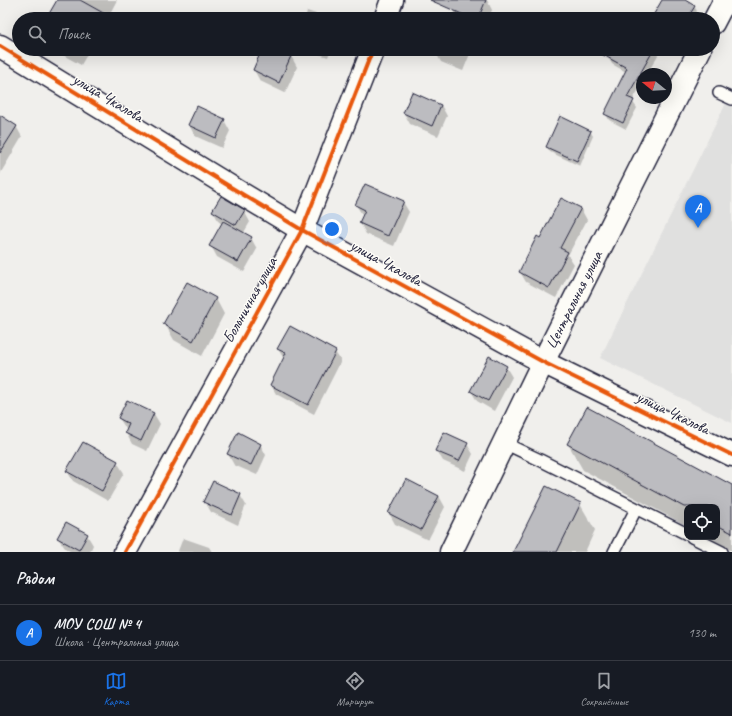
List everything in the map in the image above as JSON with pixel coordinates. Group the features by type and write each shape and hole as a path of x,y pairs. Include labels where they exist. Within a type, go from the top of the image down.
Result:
{"street":[{"path":"388,12 392,0"},
{"path":"719,12 725,0"},
{"name":"улица Чкалова","path":"0,46 12,53"},
{"name":"улица Чкалова","path":"16,56 302,230 543,362 732,455"},
{"name":"Больничная улица","path":"124,552 302,230 370,56"},
{"name":"Центральная улица","path":"451,552 543,362 696,56"}],"lane":[{"path":"719,93 732,99"},
{"path":"504,443 684,533"},
{"path":"614,552 636,509"},
{"path":"698,540 722,552"}],"shaded area":[{"path":"732,91 732,423 600,358"}],"building":[{"path":"57,0 80,0 101,12 50,12"},
{"path":"430,0 486,0 481,12 457,12"},
{"path":"662,0 685,0 695,6 691,12 655,12"},
{"path":"259,56 291,56 279,83 253,70"},
{"path":"605,56 650,56 643,68 636,68 636,81 627,97 634,100 623,123 604,114 627,68"},
{"path":"412,92 441,105 432,126 403,113"},
{"path":"197,106 225,119 216,138 188,125"},
{"path":"0,115 17,126 0,153"},
{"path":"560,116 591,131 577,161 546,147"},
{"path":"365,184 404,201 388,236 359,223 365,210 355,205"},
{"path":"221,196 245,210 236,225 212,211"},
{"path":"561,198 581,208 560,248 568,252 549,288 519,272 537,236 540,238"},
{"path":"223,221 252,237 238,262 209,246"},
{"path":"187,282 216,298 193,341 163,324"},
{"path":"290,326 336,351 308,405 270,385 286,353 277,349"},
{"path":"489,356 507,366 488,401 470,391"},
{"path":"127,400 154,413 141,441 125,433 129,424 118,418"},
{"path":"587,407 732,485 732,533 720,527 720,504 684,504 684,507 567,444"},
{"path":"238,432 261,444 251,465 227,454"},
{"path":"444,432 468,443 459,461 435,451"},
{"path":"83,442 118,461 102,491 66,471"},
{"path":"406,479 439,496 421,530 388,513"},
{"path":"213,481 241,494 232,515 203,502"},
{"path":"546,486 581,503 557,552 513,552"},
{"path":"66,522 88,534 79,550 57,538"}],"cycle path":[{"path":"0,46 12,53"},
{"path":"16,56 302,230 543,362 732,455"},
{"path":"125,552 302,230 370,56"}],"place":[{"name":"МОУ СОШ № 4","path":"698,228"}]}
